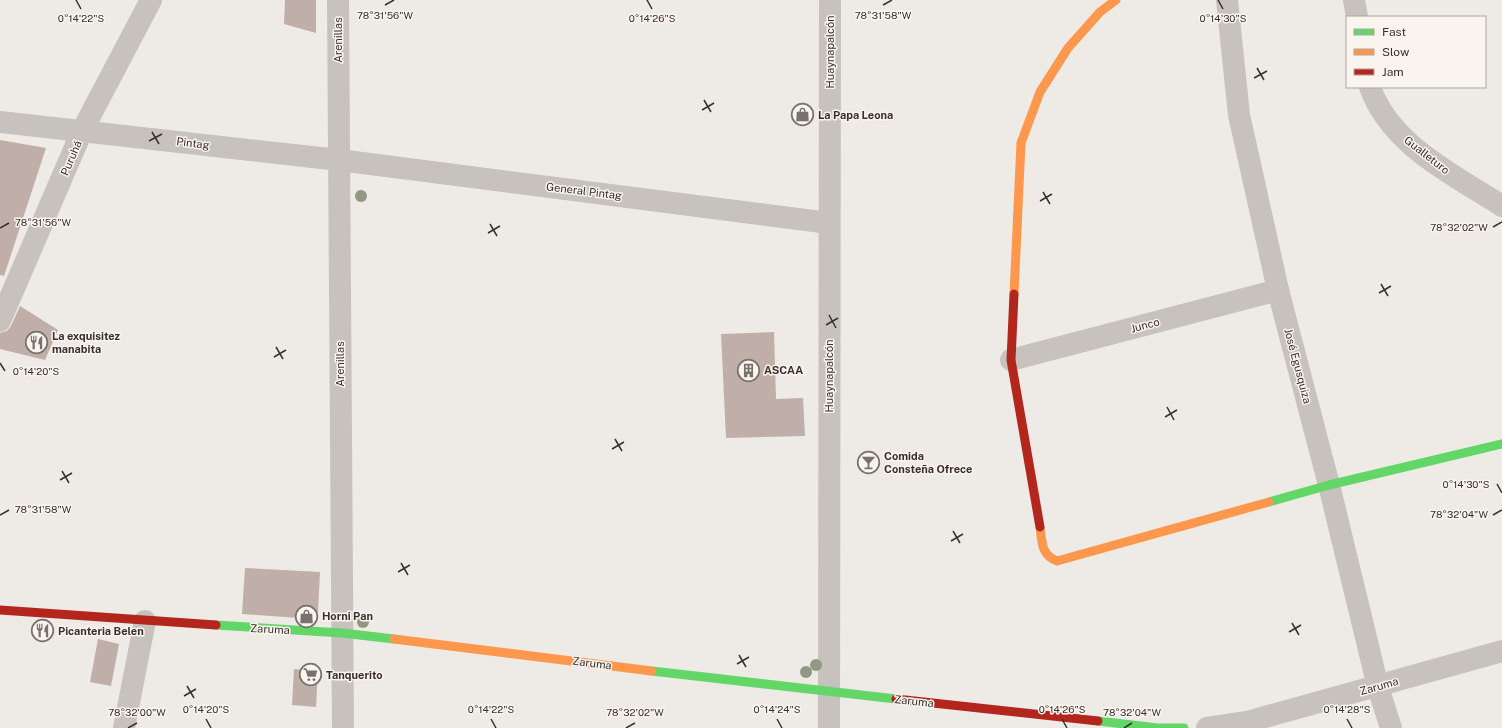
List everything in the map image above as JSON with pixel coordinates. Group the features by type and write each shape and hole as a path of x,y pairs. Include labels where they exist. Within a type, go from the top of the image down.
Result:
{"street":[{"name":"Puruhá","path":"0,321 82,131 151,0"},
{"name":"Arenillas","path":"338,0 343,728"},
{"name":"Huaynapalcón","path":"829,728 830,0"},
{"path":"1116,0 1100,12 1068,48 1040,92 1021,143 1011,360 1044,552 1049,558 1057,561 1329,485 1502,444"},
{"name":"José Egusquiza","path":"1227,0 1239,115 1278,290 1329,485 1378,687 1391,728"},
{"path":"1354,0 1357,16"},
{"name":"Gualleturo","path":"1370,88 1375,99 1392,126 1430,159 1502,206"},
{"name":"Pintag","path":"0,122 339,160"},
{"name":"General Pintag","path":"339,160 830,223"},
{"name":"Junco","path":"1011,360 1278,290"},
{"name":"Zaruma","path":"0,610 145,621 342,633 829,692 1150,727 1184,728"},
{"path":"124,728 145,621"},
{"name":"Zaruma","path":"1207,728 1248,722 1378,687 1502,651"}],"building":[{"path":"285,0 316,0 316,33 284,24"},
{"path":"0,140 46,148 4,276 0,275"},
{"path":"20,306 58,330 45,360 0,349 0,333 7,331 11,326"},
{"name":"ASCAA","path":"774,332 776,399 803,398 805,436 726,438 721,334"},
{"path":"245,568 320,572 318,612 312,619 242,614"},
{"path":"98,639 119,644 111,686 90,682"},
{"path":"294,669 318,671 316,707 292,705"}],"traffic: fast":[{"path":"1269,502 1329,485 1502,444"},
{"path":"216,625 342,633 394,639"},
{"path":"652,671 896,699"},
{"path":"1098,721 1158,728 1184,728"}],"traffic: slow":[{"path":"1014,294 1021,143 1040,92 1068,48 1100,12 1116,0"},
{"path":"1040,527 1045,552 1057,561 1269,502"},
{"path":"394,639 652,671"}],"traffic: jam":[{"path":"1014,294 1011,360 1040,527"},
{"path":"0,610 216,625"},
{"path":"896,699 1098,721"}],"place":[{"name":"La Papa Leona","path":"802,115"},
{"name":"La exquisitez manabita","path":"37,342"},
{"name":"ASCAA","path":"749,370"},
{"name":"Comida Consteña Ofrece","path":"868,462"},
{"name":"Horni Pan","path":"307,616"},
{"name":"Picanteria Belen","path":"42,631"},
{"name":"Tanquerito","path":"311,675"}]}
